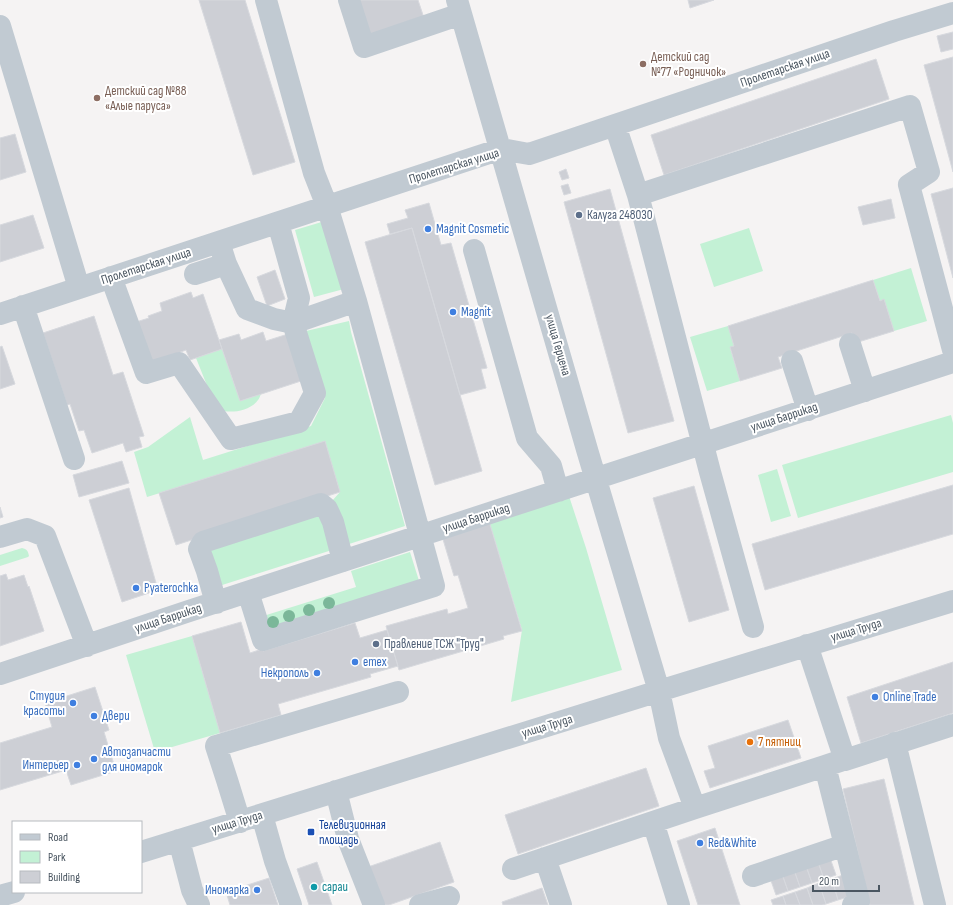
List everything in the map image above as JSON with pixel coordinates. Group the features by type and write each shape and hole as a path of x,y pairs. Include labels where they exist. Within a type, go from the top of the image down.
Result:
{"street":[{"path":"248,592 263,640 434,586 356,302 327,206 314,173 266,0"},
{"path":"349,0 364,47 459,7"},
{"name":"улица Герцена","path":"459,7 659,690 669,738 695,808"},
{"name":"Пролетарская улица","path":"0,314 501,149 529,154 953,12"},
{"path":"0,26 79,288"},
{"path":"638,195 910,106 929,172 909,185 953,350"},
{"path":"615,125 638,195 712,479 753,627"},
{"path":"111,277 146,373 179,363 231,439 299,422 315,393 293,323 299,298 278,223"},
{"path":"219,242 226,264 247,309 274,319 293,323 356,302"},
{"path":"474,250 527,438 551,466 558,491"},
{"path":"195,274 226,264"},
{"path":"23,306 74,459"},
{"path":"850,344 865,391"},
{"path":"792,360 808,410"},
{"name":"улица Баррикад","path":"0,674 953,362"},
{"path":"216,603 199,549 203,542 321,504 327,509 333,522 343,561"},
{"path":"0,537 27,529 45,536 87,646"},
{"name":"улица Труда","path":"142,852 659,690 953,601"},
{"path":"807,645 835,763 845,845 859,901 852,905"},
{"path":"240,822 216,746 398,692"},
{"path":"513,868 953,725"},
{"path":"895,743 935,905"},
{"path":"336,791 348,839 374,905"},
{"path":"262,815 275,861 291,905"},
{"path":"653,822 680,905"},
{"path":"179,840 192,890 199,905"},
{"path":"753,876 845,845"},
{"path":"545,858 561,905"},
{"path":"0,896 12,893"},
{"path":"420,905 449,897"}],"green space":[{"path":"325,221 344,289 314,297 295,230"},
{"path":"749,228 763,271 714,287 700,244"},
{"path":"911,268 927,321 894,331 884,300 880,301 873,280"},
{"path":"349,321 405,526 346,545 332,501 340,492 324,442 147,497 134,452 148,447 190,417 203,460 311,426 325,398 306,331"},
{"path":"728,326 734,346 730,348 740,381 707,391 690,337"},
{"path":"222,349 240,401 261,394 255,403 247,408 233,412 224,411 208,388 196,358"},
{"path":"951,415 953,423 953,472 798,518 782,465"},
{"path":"777,469 791,516 771,522 758,475"},
{"path":"569,496 622,670 511,702 522,630 489,521"},
{"path":"320,515 332,550 219,586 207,551"},
{"path":"22,548 27,550 28,557 0,566 0,555"},
{"path":"410,552 420,584 265,633 260,617 356,587 351,571"},
{"path":"192,636 220,733 155,752 126,655"}],"building":[{"path":"199,0 245,0 295,162 253,175"},
{"path":"357,0 418,0 425,21 369,38"},
{"path":"688,0 714,0 690,8"},
{"path":"953,32 953,49 941,52 937,36"},
{"path":"953,57 953,172 924,65"},
{"path":"876,59 889,99 664,175 651,135"},
{"path":"15,134 26,172 0,180 0,138"},
{"path":"566,169 569,178 562,180 559,172"},
{"path":"568,184 571,193 564,195 561,186"},
{"path":"953,188 953,278 931,194"},
{"path":"610,189 674,421 628,433 564,202"},
{"path":"891,199 895,218 863,225 858,207"},
{"name":"Magnit","path":"429,203 441,245 451,243 487,368 481,369 486,388 460,395 412,228 390,234 387,224 408,218 405,210"},
{"path":"33,215 44,248 0,262 0,225"},
{"path":"412,228 482,471 435,485 365,242"},
{"path":"275,270 285,299 267,306 257,277"},
{"path":"873,280 880,301 884,299 894,331 855,343 852,333 778,357 782,368 740,381 730,347 734,346 728,326"},
{"path":"191,292 193,298 203,294 222,349 190,360 186,350 151,363 136,322 149,318 148,316 162,311 160,303"},
{"path":"94,316 113,375 123,372 144,436 139,437 142,447 126,452 123,443 92,453 84,430 79,431 70,404 67,405 43,333"},
{"path":"263,332 266,341 288,334 304,380 240,401 219,340 239,334 241,340"},
{"path":"2,346 15,384 0,389 0,347"},
{"path":"325,441 340,492 176,545 159,493"},
{"path":"122,461 129,483 79,497 73,475"},
{"path":"953,485 953,534 765,590 752,544"},
{"path":"694,486 729,610 689,622 653,498"},
{"path":"129,488 158,590 122,602 89,500"},
{"path":"0,507 3,517 0,518"},
{"path":"489,521 522,631 503,636 504,639 399,670 386,626 447,609 448,614 468,608 458,575 454,576 442,536"},
{"path":"6,574 8,580 24,575 44,631 0,646 0,576"},
{"path":"241,622 250,653 262,649 263,651 355,623 360,638 387,630 398,666 370,674 371,677 278,704 281,715 220,733 192,636"},
{"path":"953,662 953,713 861,743 847,697"},
{"path":"95,687 109,730 104,732 116,771 71,785 66,770 0,790 0,743 52,727 45,703"},
{"path":"788,720 801,758 710,788 704,771 715,768 708,746"},
{"path":"646,768 659,806 518,854 505,815"},
{"path":"884,779 914,905 870,905 843,789"},
{"path":"715,828 740,905 698,905 677,841"},
{"path":"440,842 454,882 389,905 382,905 368,867"},
{"path":"829,855 836,875 824,879 817,859"},
{"path":"817,859 824,879 812,883 805,863"},
{"name":"сараи","path":"317,862 332,905 309,905 297,869"},
{"path":"805,863 812,883 800,887 793,867"},
{"path":"793,867 800,887 788,891 781,871"},
{"path":"781,871 788,891 776,895 769,875"},
{"path":"843,875 851,896 838,900 832,879"},
{"path":"269,878 278,905 230,905 226,892"},
{"path":"832,879 838,900 826,904 819,883"},
{"path":"819,883 826,904 813,905 807,888"},
{"path":"542,888 548,905 503,905 502,902"},
{"path":"807,888 813,905 800,905 795,892"},
{"path":"795,892 800,905 786,905 783,896"},
{"path":"783,896 786,905 773,905 771,900"}],"place":[{"name":"Детский сад №77 «Родничок»","path":"643,64"},
{"name":"Детский сад №88 «Алые паруса»","path":"97,98"},
{"name":"Калуга 248030","path":"579,215"},
{"name":"Magnit Cosmetic","path":"428,229"},
{"name":"Magnit","path":"453,312"},
{"name":"Pyaterochka","path":"136,588"},
{"name":"Правление ТСЖ \"Труд\"","path":"376,644"},
{"name":"emex","path":"355,662"},
{"name":"Некрополь","path":"317,673"},
{"name":"Online Trade","path":"875,697"},
{"name":"Студия красоты","path":"73,703"},
{"name":"Двери","path":"94,716"},
{"name":"7 пятниц","path":"750,742"},
{"name":"Автозапчасти для иномарок","path":"94,759"},
{"name":"Интерьер","path":"77,765"},
{"name":"Телевизионная площадь","path":"311,832"},
{"name":"Red&White","path":"700,843"},
{"name":"сараи","path":"314,887"},
{"name":"Иномарка","path":"257,890"}]}
